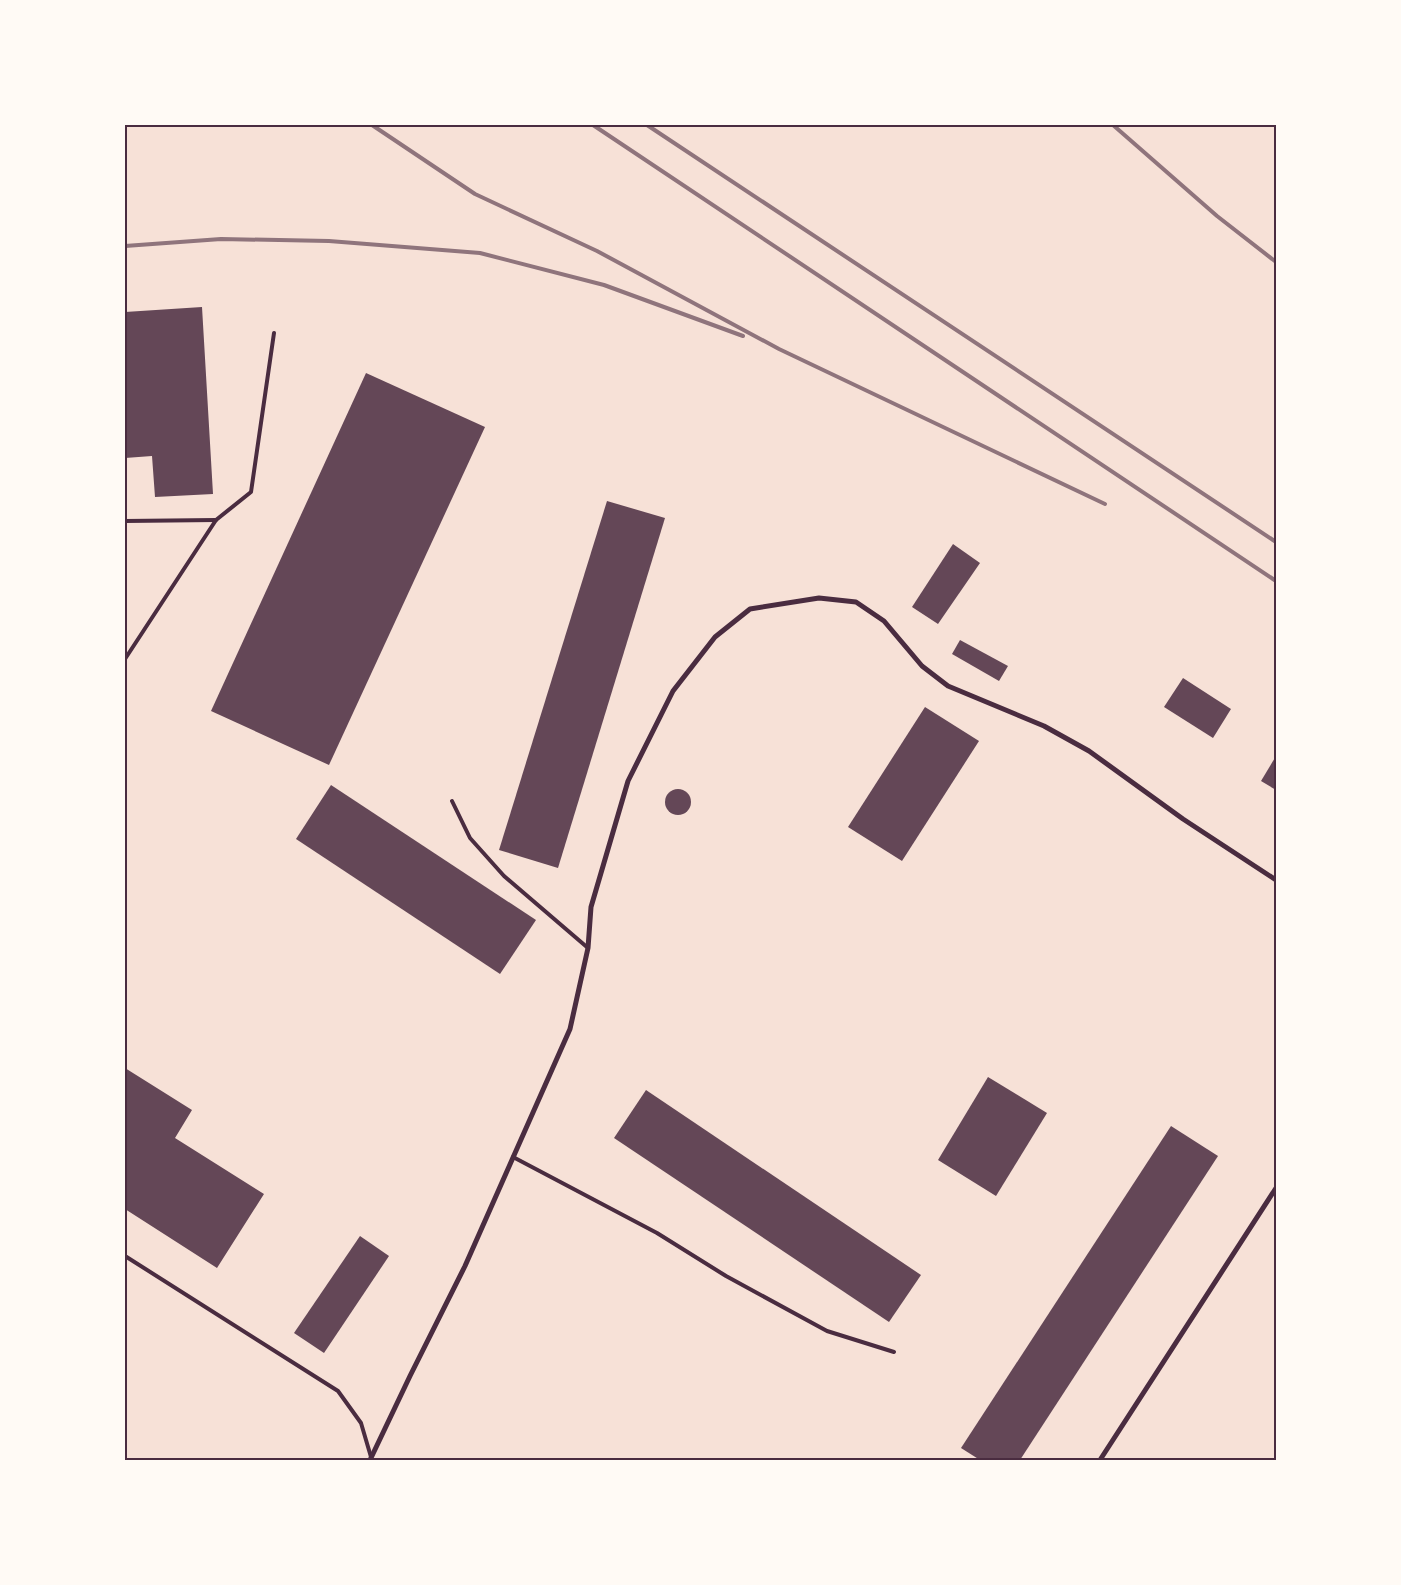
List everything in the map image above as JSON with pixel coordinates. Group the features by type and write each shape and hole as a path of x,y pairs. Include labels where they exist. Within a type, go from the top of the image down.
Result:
{"street":[{"path":"370,1459 465,1266 570,1029 588,948 591,907 628,781 673,691 715,637 750,610 820,598 856,602 884,622 922,666 948,686 1044,726 1089,751 1183,819 1276,880"},
{"path":"1100,1460 1276,1188"}],"lane":[{"path":"125,659 216,520 251,492 274,333"},
{"path":"125,521 216,520"},
{"path":"452,801 470,838 504,876 588,948"},
{"path":"513,1158 656,1233 726,1276 827,1332 894,1352"},
{"path":"125,1256 338,1391 362,1422 370,1459"}],"building":[{"path":"202,307 213,494 155,497 152,456 125,458 125,312"},
{"path":"366,373 485,427 329,765 211,711"},
{"path":"607,501 665,518 558,868 499,850"},
{"path":"953,544 980,563 938,624 912,607"},
{"path":"960,640 1008,666 999,681 952,654"},
{"path":"1183,678 1231,709 1213,738 1164,707"},
{"path":"925,707 979,741 902,861 848,827"},
{"path":"1276,756 1276,790 1261,781"},
{"path":"331,785 536,920 500,974 296,839"},
{"path":"678,789 687,793 691,802 687,811 678,815 669,811 665,802 669,793"},
{"path":"125,1068 192,1110 175,1138 264,1194 217,1268 125,1209"},
{"path":"988,1077 1047,1113 996,1196 938,1160"},
{"path":"646,1090 921,1275 889,1322 614,1138"},
{"path":"1171,1126 1218,1156 1020,1460 980,1460 961,1448"},
{"path":"360,1236 389,1256 324,1353 294,1333"}],"railway":[{"path":"372,125 475,194 597,251 779,349 1105,504"},
{"path":"593,125 1276,581"},
{"path":"647,125 1276,542"},
{"path":"1113,125 1217,216 1276,262"},
{"path":"125,246 221,239 329,241 480,253 604,285 743,336"}]}
